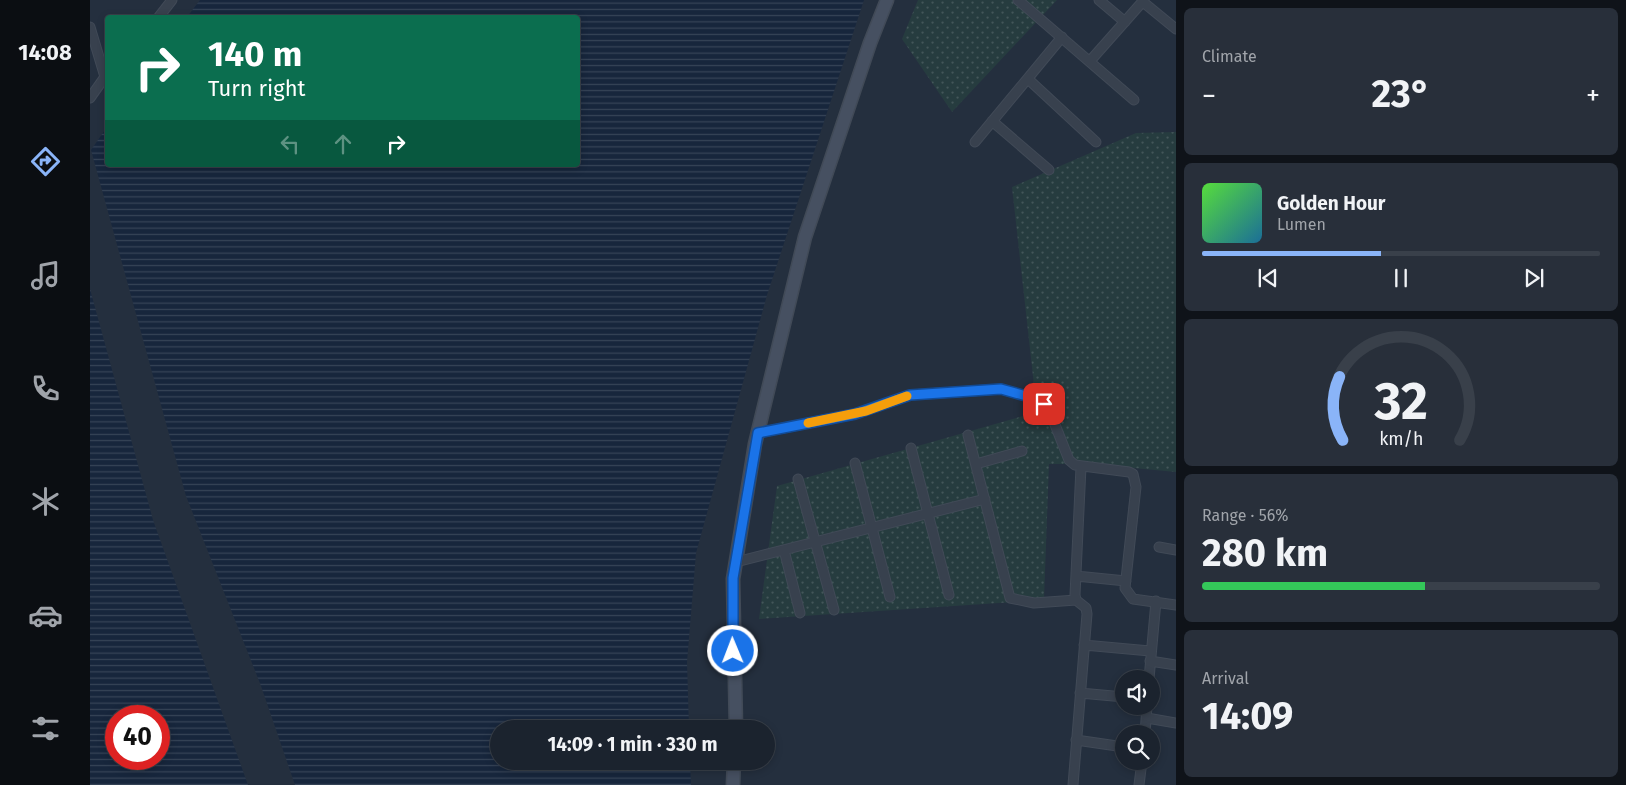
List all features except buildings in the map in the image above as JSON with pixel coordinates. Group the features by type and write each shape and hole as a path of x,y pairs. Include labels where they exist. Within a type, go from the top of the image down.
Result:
{"street":[{"path":"160,15 172,0"},
{"path":"736,720 732,632 733,578 758,433 805,237 870,43 887,0"},
{"path":"1018,0 1134,100"},
{"path":"1100,0 1125,22"},
{"path":"1090,62 1144,1 1176,29"},
{"path":"90,27 105,73"},
{"path":"975,142 1062,37"},
{"path":"90,98 105,77"},
{"path":"1028,79 1096,142"},
{"path":"992,121 1050,170"},
{"path":"758,433 861,413 910,395 1001,389 1037,399 1050,412 1069,460 1081,468 1129,472 1136,479 1126,581 1127,594 1133,599 1176,605"},
{"path":"968,435 1010,598 1034,603 1076,600 1086,608 1072,785"},
{"path":"911,448 949,595"},
{"path":"976,464 1022,451"},
{"path":"855,463 890,597"},
{"path":"1076,600 1081,468"},
{"path":"798,479 834,610"},
{"path":"736,562 985,499"},
{"path":"1159,547 1176,550"},
{"path":"784,550 800,613"},
{"path":"1076,576 1126,581"},
{"path":"1149,670 1156,601"},
{"path":"1084,645 1150,656 1176,665"},
{"path":"1080,693 1115,696"},
{"path":"1146,725 1147,718 1176,723"},
{"path":"1076,740 1115,746"},
{"path":"733,785 734,770"},
{"path":"1139,785 1141,770"}],"green space":[{"path":"918,0 1057,0 952,112 902,39"},
{"path":"1176,132 1176,472 1091,464 1049,464 1044,600 759,619 777,486 1037,412 1012,187 1136,133"}],"water":[{"path":"200,0 864,0 767,295 696,553 687,662 689,720 490,720 490,770 690,770 691,785 295,785 261,686 186,496 91,150 105,130 105,167 580,167 580,15 189,15"},
{"path":"90,289 153,520 248,785 90,785"}],"slow traffic":[{"path":"808,423 855,414 907,396"}],"route":[{"path":"733,651 733,578 758,433 855,414 910,395 1001,389 1037,399 1044,404"}]}
